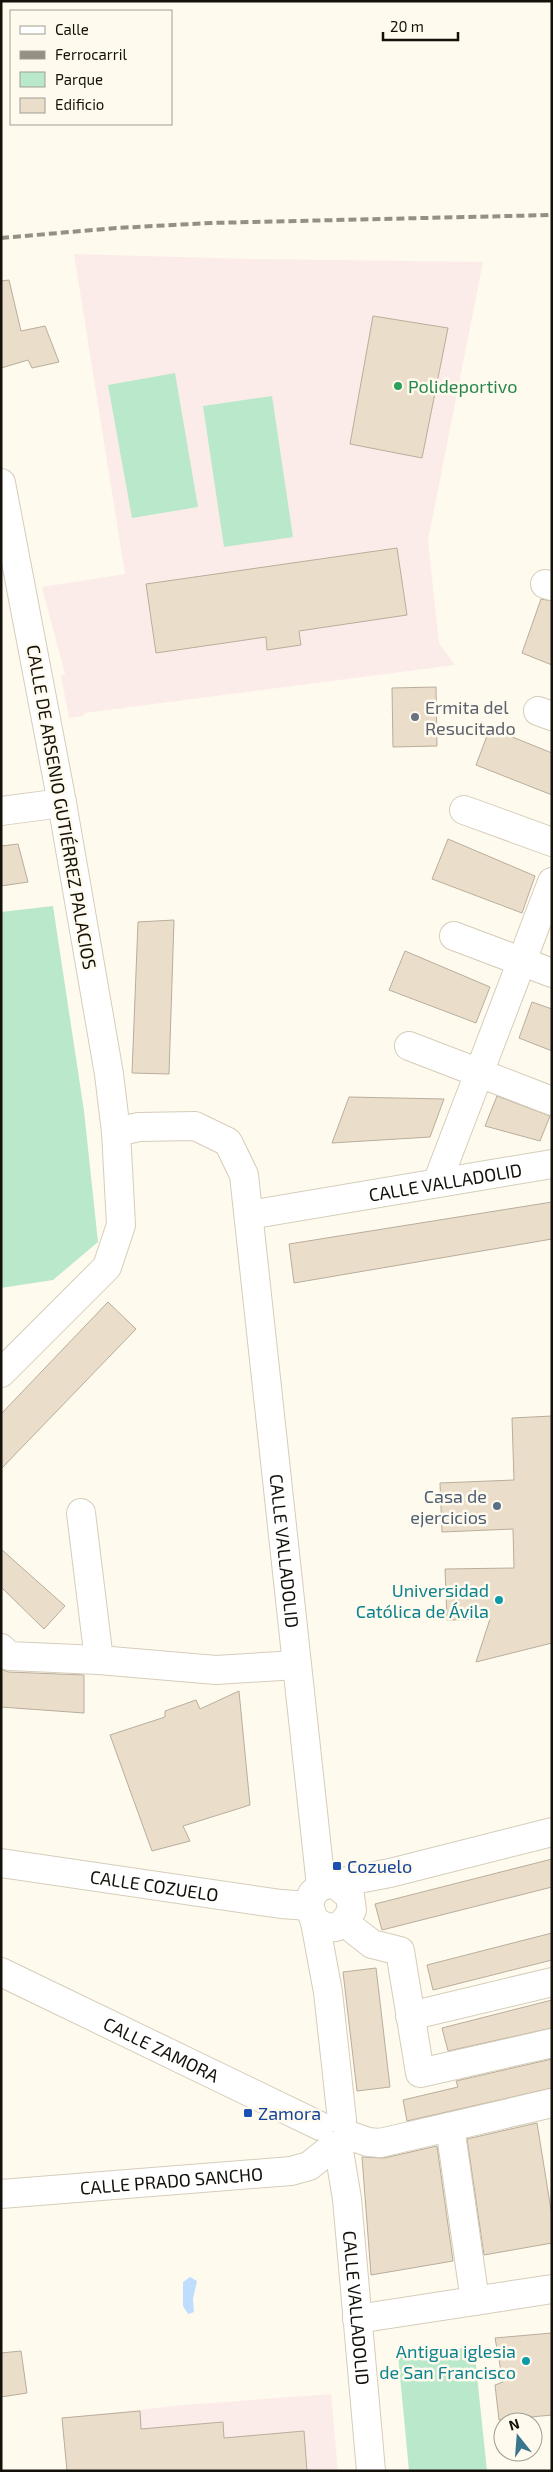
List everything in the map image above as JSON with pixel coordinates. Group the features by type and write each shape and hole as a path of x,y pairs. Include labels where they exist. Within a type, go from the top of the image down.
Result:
{"street":[{"name":"CALLE DE ARSENIO GUTIÉRREZ PALACIOS","path":"1,483 62,803 109,1074 116,1132 121,1225 107,1268 1,1374"},
{"path":"1,811 62,803"},
{"path":"464,810 552,842"},
{"path":"437,1183 552,882"},
{"path":"454,936 552,973"},
{"path":"409,1046 552,1101"},
{"name":"CALLE VALLADOLID","path":"116,1132 139,1127 195,1126 228,1142 244,1175 296,1665 330,1906 328,1992 337,2084 336,2132 346,2194 371,2471"},
{"name":"CALLE VALLADOLID","path":"248,1215 552,1164"},
{"path":"80,1513 99,1660"},
{"path":"1,1648 9,1656 99,1660 216,1670 296,1665"},
{"name":"CALLE COZUELO","path":"1,1863 281,1904 330,1906 390,1873 552,1832"},
{"path":"330,1906 372,1944 400,1951 420,2073 552,2043"},
{"name":"CALLE ZAMORA","path":"1,1972 336,2132 368,2142 380,2143 552,2103"},
{"path":"410,2016 552,1982"},
{"path":"450,2127 474,2301"},
{"name":"CALLE PRADO SANCHO","path":"1,2194 291,2171 309,2166 336,2132"},
{"path":"357,2319 552,2289"}],"shaded area":[{"path":"74,254 249,259 483,262 428,540 439,643 455,665 84,713 83,716 69,718 61,676 65,674 42,587 125,574"},
{"path":"331,2394 338,2471 67,2471 62,2418 185,2405"}],"green space":[{"path":"175,373 198,507 132,518 108,385"},
{"path":"272,396 293,537 224,547 203,406"},
{"path":"53,906 84,1111 98,1242 53,1280 1,1288 1,912"},
{"path":"474,2347 487,2471 409,2471 398,2355"}],"water":[{"path":"190,2277 197,2281 193,2299 194,2312 188,2314 183,2306 183,2282"}],"building":[{"path":"9,280 21,331 45,326 59,362 32,368 28,360 1,368 1,281"},
{"name":"Polideportivo","path":"373,316 448,328 422,458 350,444"},
{"path":"397,548 407,615 299,631 301,645 267,650 266,637 156,653 146,584"},
{"path":"541,599 552,601 552,665 522,653"},
{"name":"Ermita del Resucitado","path":"436,687 437,746 393,747 392,688"},
{"path":"490,728 552,753 552,795 476,765"},
{"path":"448,839 535,876 522,913 432,879"},
{"path":"18,844 28,882 1,886 1,846"},
{"path":"174,920 169,1074 132,1073 138,922"},
{"path":"405,951 490,987 476,1023 389,990"},
{"path":"532,1002 552,1009 552,1051 519,1038"},
{"path":"497,1096 550,1116 540,1141 485,1126"},
{"path":"349,1097 444,1099 430,1137 332,1143"},
{"path":"552,1202 552,1239 294,1283 289,1244"},
{"path":"108,1302 136,1329 1,1469 1,1414"},
{"path":"552,1416 552,1643 476,1662 490,1619 447,1620 445,1569 514,1568 513,1529 442,1532 440,1483 514,1480 512,1418"},
{"path":"1,1549 65,1606 44,1629 1,1587"},
{"path":"1,1669 8,1672 84,1675 84,1713 1,1707"},
{"path":"239,1691 250,1805 183,1826 190,1841 152,1851 110,1735 165,1717 165,1711 196,1700 200,1709"},
{"path":"552,1859 552,1887 382,1930 375,1904"},
{"path":"552,1933 552,1960 433,1990 427,1965"},
{"path":"376,1968 390,2087 357,2091 343,1972"},
{"path":"552,2000 552,2028 448,2051 442,2028"},
{"path":"552,2059 552,2088 407,2121 403,2100 458,2087 456,2081"},
{"path":"537,2123 552,2216 552,2243 484,2255 467,2139"},
{"path":"437,2146 453,2261 371,2275 362,2157 384,2158"},
{"name":"Antigua iglesia de San Francisco","path":"552,2333 552,2415 543,2416 543,2412 498,2412 495,2385 503,2382 495,2338"},
{"path":"21,2351 27,2393 1,2397 1,2353"},
{"path":"140,2411 141,2429 223,2422 224,2438 304,2431 307,2471 67,2471 62,2418"}],"railway":[{"path":"1,238 116,228 211,223 552,215"}],"place":[{"name":"Polideportivo","path":"398,386"},
{"name":"Ermita del Resucitado","path":"415,717"},
{"name":"Casa de ejercicios","path":"497,1506"},
{"name":"Universidad Católica de Ávila","path":"499,1600"},
{"name":"Cozuelo","path":"337,1866"},
{"name":"Zamora","path":"248,2113"},
{"name":"Antigua iglesia de San Francisco","path":"526,2361"}]}
